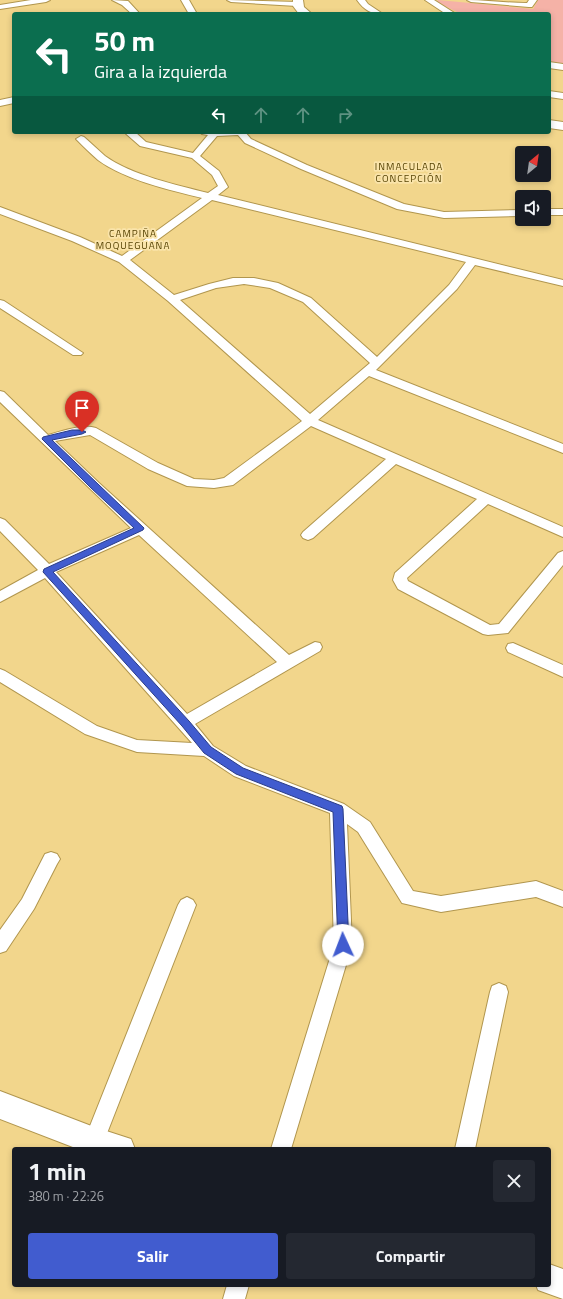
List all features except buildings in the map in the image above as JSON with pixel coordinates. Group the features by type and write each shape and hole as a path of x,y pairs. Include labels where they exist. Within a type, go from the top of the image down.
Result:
{"street":[{"path":"0,7 46,0"},
{"path":"116,0 125,3 134,12"},
{"path":"185,0 192,12"},
{"path":"231,0 297,2 300,10 303,12"},
{"path":"361,0 365,6 376,12"},
{"path":"429,0 449,12"},
{"path":"472,0 531,3"},
{"path":"551,65 563,67"},
{"path":"551,94 563,96"},
{"path":"0,103 12,100"},
{"path":"551,124 563,126"},
{"path":"123,260 223,187 216,173 195,156 143,144 131,134"},
{"path":"195,156 209,134"},
{"path":"241,134 248,141 304,167 401,207 444,215 515,213"},
{"path":"81,139 102,158 118,167 159,184 563,283"},
{"path":"0,210 76,238 123,260 172,299 310,421 563,532"},
{"path":"551,212 563,212"},
{"path":"46,439 72,433 92,431 153,466 192,483 214,484 228,482 310,421 372,367 453,287 472,261"},
{"path":"172,299 219,284 255,280 293,292 307,300 372,367 563,449"},
{"path":"0,303 77,353"},
{"path":"0,395 94,486 288,663"},
{"path":"308,535 395,458"},
{"path":"485,499 400,576 402,585 488,630 498,630 503,628 563,556"},
{"path":"0,523 186,723 207,750 240,771 338,809 364,827 408,898 440,904 536,889 563,899"},
{"path":"0,597 47,572 140,528"},
{"path":"186,723 316,647"},
{"path":"513,648 563,671"},
{"path":"0,675 91,730 137,746 207,750"},
{"path":"282,1147 343,945 338,809"},
{"path":"0,945 28,904 50,859"},
{"path":"94,1141 187,905"},
{"path":"464,1147 499,992"},
{"path":"0,1105 94,1141 114,1147"},
{"path":"551,1280 563,1284"},
{"path":"234,1299 237,1287"}],"shaded area":[{"path":"438,0 533,9 538,0 563,0 563,64 551,61 551,12 457,12 437,2"}],"district":[{"name":"INMACULADA CONCEPCIÓN","path":"409,172"},
{"name":"CAMPIÑA MOQUEGUANA","path":"133,238"}],"route":[{"path":"82,432 46,439 140,528 47,572 186,723 207,750 240,771 338,809 343,945"}]}
